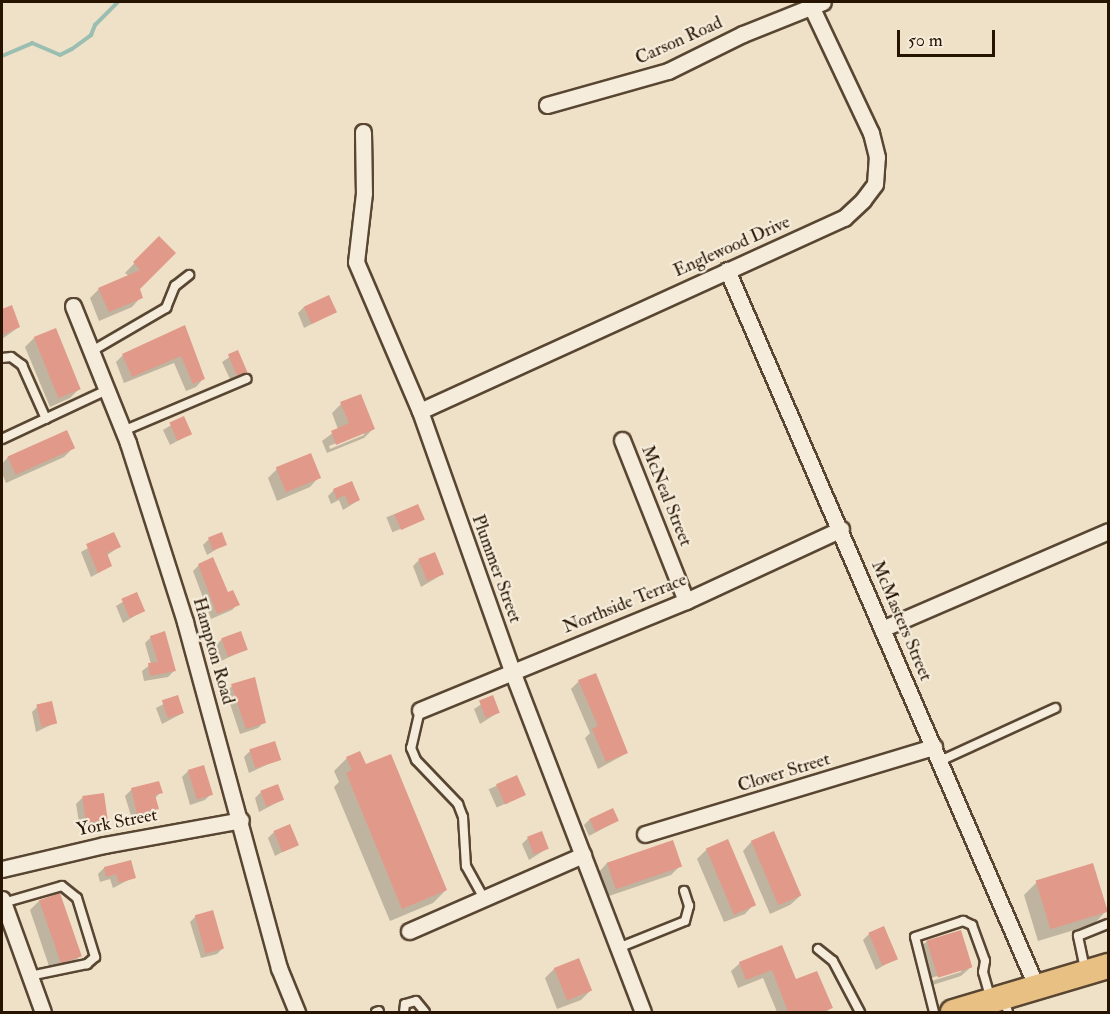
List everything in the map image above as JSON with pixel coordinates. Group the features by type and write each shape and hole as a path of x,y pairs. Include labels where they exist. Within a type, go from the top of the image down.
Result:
{"main road":[{"path":"984,1007 1097,970"}],"street":[{"name":"Carson Road","path":"547,105 668,71 817,4"},
{"name":"Englewood Drive","path":"420,411 844,218 875,184 877,158 871,133 817,4"},
{"name":"Plummer Street","path":"363,132 364,193 356,262 420,411 512,671 643,1012"},
{"name":"McMasters Street","path":"727,270 841,529 1037,988"},
{"name":"Hampton Road","path":"73,306 123,431 186,622 279,968 297,1012"},
{"name":"McNeal Street","path":"622,440 686,601"},
{"name":"Northside Terrace","path":"420,710 686,601 841,529"},
{"path":"882,628 1108,531"},
{"name":"Clover Street","path":"645,834 937,754"},
{"name":"York Street","path":"2,869 241,820"},
{"path":"409,931 583,855"},
{"path":"2,901 43,1012"}],"lane":[{"path":"92,351 166,308 175,286 189,275"},
{"path":"2,358 11,357 22,365 46,419"},
{"path":"123,431 182,409 246,379"},
{"path":"2,439 107,390"},
{"path":"937,754 1055,708"},
{"path":"420,710 411,748 416,760 458,804 463,817 466,866 484,898"},
{"path":"2,901 62,886 76,898 95,957 87,964 30,976"},
{"path":"618,948 685,921 689,906 684,891"},
{"path":"934,1012 915,937 963,921 972,925 985,961 984,1007"},
{"path":"1097,970 1078,936 1108,924"},
{"path":"818,949 833,961 860,1012"},
{"path":"404,1012 405,1004 416,1001 425,1012"}],"building":[{"path":"159,236 176,253 140,289 143,298 109,312 98,288 140,270 133,262"},
{"path":"329,295 337,312 312,324 304,307"},
{"path":"12,305 20,327 2,335 2,309"},
{"path":"185,325 205,379 193,384 181,356 132,377 122,354"},
{"path":"56,328 81,389 58,398 34,337"},
{"path":"238,350 248,373 238,377 228,354"},
{"path":"361,394 375,429 336,445 331,431 349,423 340,402"},
{"path":"184,416 192,434 178,441 169,423"},
{"path":"67,430 75,448 16,475 8,456"},
{"path":"311,453 321,478 286,492 276,467"},
{"path":"352,481 360,500 349,505 345,495 337,499 333,489"},
{"path":"418,504 425,520 401,530 394,515"},
{"path":"114,532 121,547 107,553 112,566 98,573 86,544"},
{"path":"222,532 227,545 213,550 208,537"},
{"path":"435,552 444,574 427,581 418,559"},
{"path":"213,557 228,592 233,590 240,605 217,614 198,564"},
{"path":"137,592 145,611 130,618 121,599"},
{"path":"165,631 176,671 150,676 148,663 158,662 150,636"},
{"path":"241,631 248,650 228,657 221,638"},
{"path":"596,673 628,753 606,762 592,729 598,726 578,680"},
{"path":"255,677 266,723 246,729 231,684"},
{"path":"178,695 184,713 168,718 162,700"},
{"path":"493,695 500,713 486,718 479,700"},
{"path":"52,701 57,723 42,727 36,705"},
{"path":"275,741 281,760 256,768 249,749"},
{"path":"360,751 366,764 391,754 447,890 402,909 346,773 352,770 346,757"},
{"path":"204,765 213,795 197,800 188,770"},
{"path":"517,775 526,795 505,804 496,784"},
{"path":"159,781 163,793 155,795 159,809 137,814 131,788"},
{"path":"278,784 284,800 266,807 260,791"},
{"path":"104,793 108,820 86,823 82,796"},
{"path":"613,808 619,821 595,832 589,819"},
{"path":"290,824 299,845 282,852 273,831"},
{"path":"542,831 549,849 534,854 527,837"},
{"path":"774,831 801,895 778,905 751,841"},
{"path":"728,839 756,905 734,915 706,848"},
{"path":"673,840 682,866 616,889 607,863"},
{"path":"131,860 136,878 119,883 116,874 106,877 104,867"},
{"path":"1093,863 1108,912 1051,929 1036,881"},
{"path":"60,893 82,956 61,964 39,900"},
{"path":"213,910 224,948 206,954 195,915"},
{"path":"884,926 898,959 882,966 868,933"},
{"path":"961,930 972,967 938,978 927,941"},
{"path":"782,945 796,979 817,971 833,1008 822,1012 788,1012 772,970 746,980 739,962"},
{"path":"579,958 592,990 567,1001 554,968"}],"waterway":[{"path":"2,56 32,43 60,55 91,35 95,25 118,2"}]}
